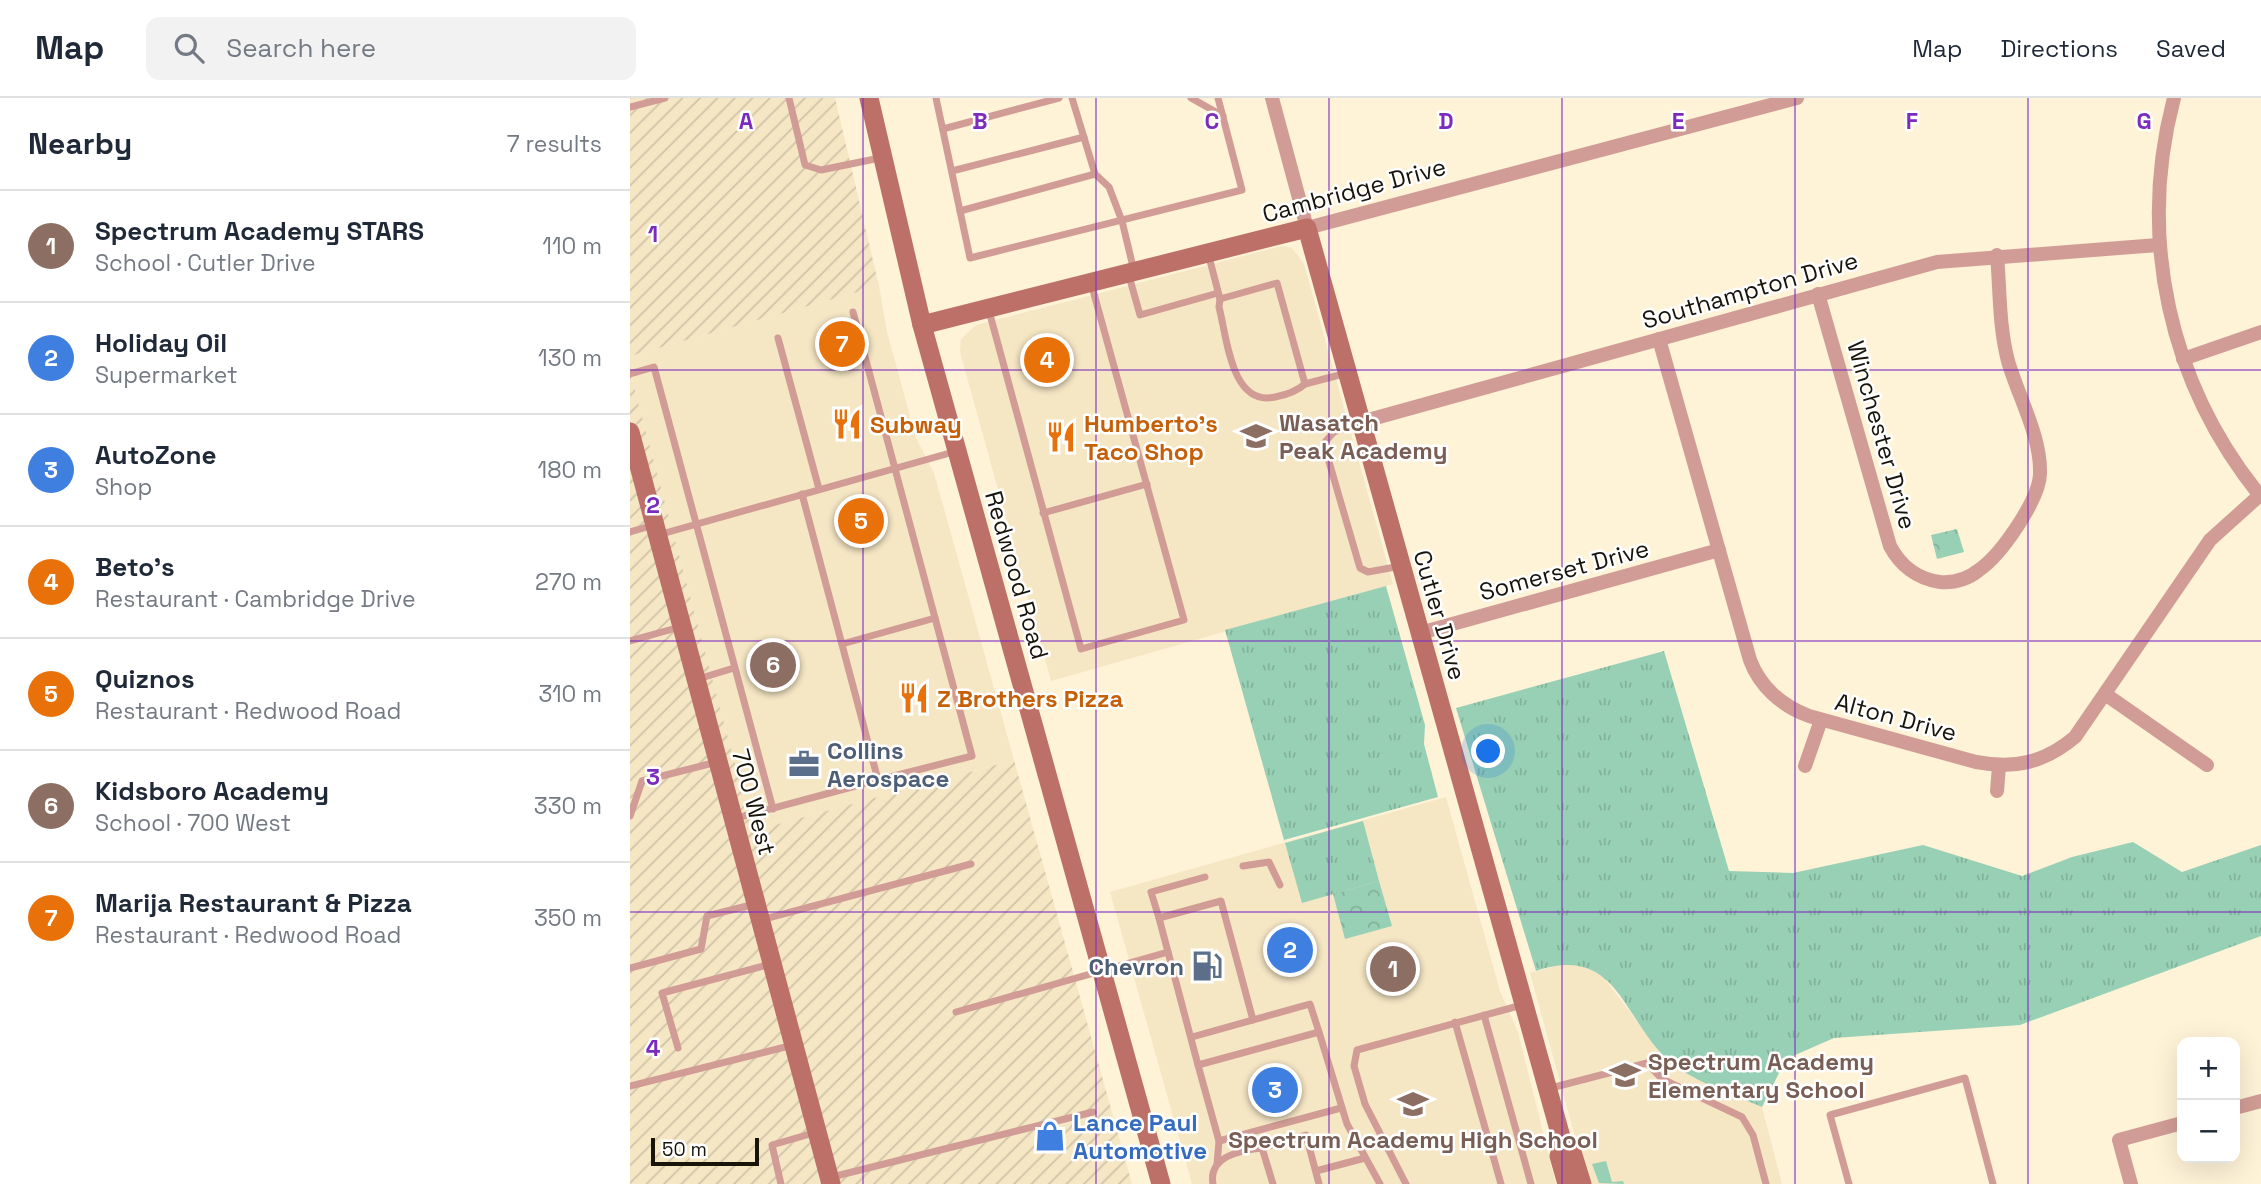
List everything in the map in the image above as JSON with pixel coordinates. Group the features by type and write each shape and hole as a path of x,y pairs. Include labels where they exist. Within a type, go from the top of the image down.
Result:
{"street":[{"name":"Redwood Road","path":"869,98 922,325 1161,1184"},
{"name":"Cutler Drive","path":"1272,98 1563,1144 1572,1152 1582,1184"},
{"name":"Cambridge Drive","path":"922,325 1307,228 1797,98"},
{"path":"2174,98 2160,174 2158,246 2167,302 2183,359 2215,431 2260,496"},
{"name":"Southampton Drive","path":"1361,422 1926,264 1997,255 2158,246"},
{"name":"Winchester Drive","path":"1818,294 1890,546 1896,558 1914,573 1942,582 1961,580 1979,571 1993,557 2032,503 2040,478 2038,452 2006,350 1997,255"},
{"path":"2183,359 2261,332"},
{"name":"Alton Drive","path":"1659,339 1750,660 1758,677 1788,707 1821,720 1999,766 2029,763 2054,753 2075,737 2210,540 2260,496"},
{"name":"700 West","path":"630,432 830,1181"},
{"name":"Somerset Drive","path":"1420,633 1719,550"},
{"path":"2105,694 2207,765"},
{"path":"1805,766 1821,720"},
{"path":"1997,790 1999,766"},
{"path":"2240,1107 2261,1101"},
{"path":"2131,1184 2119,1140 2177,1124"},
{"name":"Cutler Drive","path":"1563,1144 1559,1156 1567,1184"}],"lane":[{"path":"630,107 665,98"},
{"path":"789,98 805,165 821,170 881,158"},
{"path":"936,98 970,258 1242,190 1218,98"},
{"path":"943,129 1059,98"},
{"path":"1072,98 1095,174 1109,187 1122,220 1140,315 1277,284 1305,384"},
{"path":"1191,98 1223,116"},
{"path":"952,171 1084,136"},
{"path":"960,211 1095,174"},
{"path":"1208,253 1219,296 1219,307 1238,375 1246,391 1258,398 1272,398 1288,394 1305,384 1347,373"},
{"path":"988,308 1081,649 1184,620 1091,282"},
{"path":"733,819 972,756 853,312"},
{"path":"778,338 818,489"},
{"path":"630,374 654,367 772,809"},
{"path":"1361,422 1334,432 1324,443 1327,455 1360,568 1368,572 1401,566"},
{"path":"630,532 695,524 957,451"},
{"path":"1043,513 1147,484"},
{"path":"802,494 878,780"},
{"path":"842,644 935,618"},
{"path":"630,641 682,626"},
{"path":"696,680 734,668"},
{"path":"630,816 642,781 718,761"},
{"path":"1243,866 1269,862 1280,885"},
{"path":"630,968 701,949 707,916 758,912 971,864"},
{"path":"1205,877 1152,892 1219,1142 1213,1184"},
{"path":"1159,918 1221,901 1253,1020"},
{"path":"956,1012 1168,952"},
{"path":"678,1048 662,993 772,964"},
{"path":"1192,1037 1310,1004 1341,1108 1380,1184"},
{"path":"1406,1184 1364,1104 1354,1066 1357,1050 1524,1004"},
{"path":"1484,1015 1531,1184"},
{"path":"1455,1022 1501,1184"},
{"path":"1198,1065 1319,1032"},
{"path":"630,1086 794,1045"},
{"path":"1548,1089 1647,1063 1662,1079 1742,1118 1753,1135 1766,1184"},
{"path":"1849,1184 1830,1115 1965,1078 1993,1184"},
{"path":"1219,1142 1341,1108"},
{"path":"830,1181 1093,1112"},
{"path":"1301,1119 1320,1184"},
{"path":"781,1184 772,1145 817,1132"},
{"path":"1217,1164 1226,1157 1306,1135"},
{"path":"1262,1147 1273,1184"},
{"path":"1316,1171 1365,1158"}],"shaded area":[{"path":"630,98 835,98 879,286 630,356"},
{"path":"1282,246 1292,248 1304,264 1393,584 1051,681 960,352 961,339 976,325"},
{"path":"879,286 887,332 916,438 934,473 1014,760 753,831 630,372 630,356"},
{"path":"630,372 753,831 1014,760 1132,1184 630,1184"},
{"path":"1446,797 1500,991 1518,1032 1556,1184 1192,1184 1110,892"},
{"name":"Spectrum Academy Elementary School","path":"1571,962 1588,966 1604,978 1658,1049 1677,1067 1762,1107 1782,1184 1588,1184 1530,973"}],"green space":[{"path":"1957,529 1964,552 1937,559 1931,535"},
{"path":"1386,586 1425,725 1424,744 1438,797 1284,840 1225,630"},
{"path":"1664,651 1729,871 1793,873 1923,845 2022,876 2072,857 2133,842 2182,872 2261,845 2261,936 2020,1025 1834,1038 1786,1059 1762,1107 1708,1085 1678,1068 1660,1052 1605,978 1587,968 1565,965 1536,971 1456,708"},
{"path":"1363,821 1379,881 1302,903 1285,843"},
{"path":"1379,881 1392,926 1345,939 1333,894"},
{"path":"1606,1161 1612,1182 1623,1181 1624,1184 1599,1183 1592,1164"}],"place":[{"name":"Marija Restaurant & Pizza","path":"842,344"},
{"name":"Beto's","path":"1047,360"},
{"name":"Subway","path":"847,424"},
{"name":"Wasatch Peak Academy","path":"1256,436"},
{"name":"Humberto's Taco Shop","path":"1061,437"},
{"name":"Quiznos","path":"861,521"},
{"name":"Kidsboro Academy","path":"773,665"},
{"name":"Z Brothers Pizza","path":"914,698"},
{"name":"Collins Aerospace","path":"804,764"},
{"name":"Holiday Oil","path":"1290,950"},
{"name":"Chevron","path":"1207,966"},
{"name":"Spectrum Academy STARS","path":"1393,969"},
{"name":"Spectrum Academy Elementary School","path":"1625,1075"},
{"name":"AutoZone","path":"1275,1090"},
{"name":"Spectrum Academy High School","path":"1413,1104"},
{"name":"Lance Paul Automotive","path":"1050,1136"}]}
